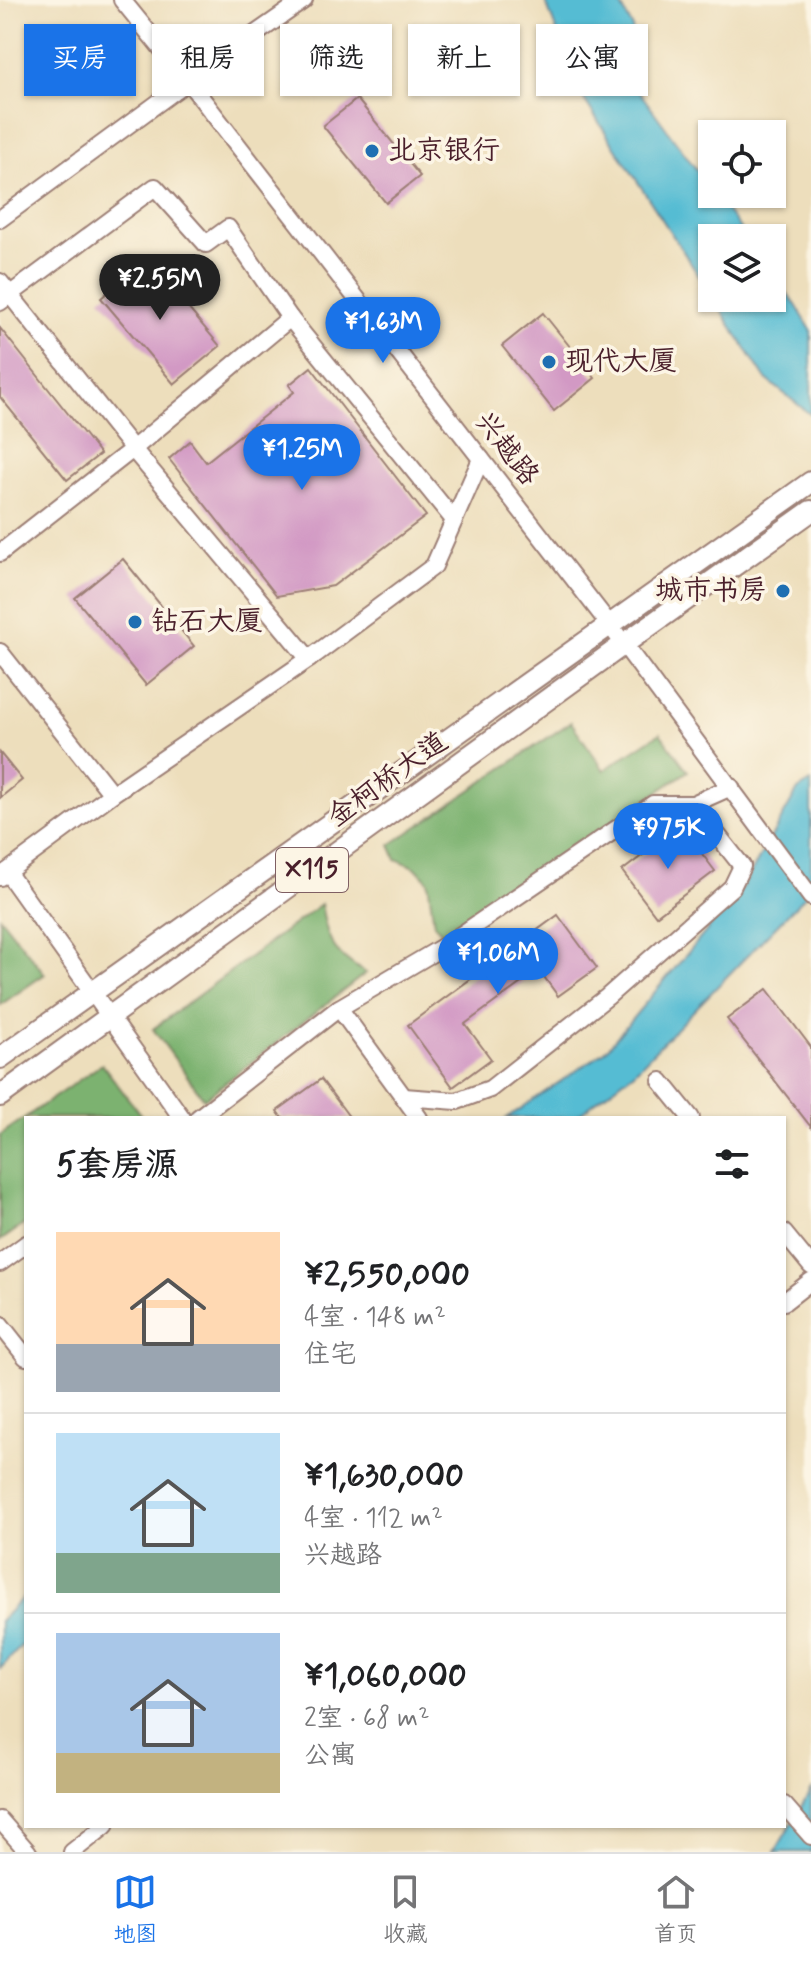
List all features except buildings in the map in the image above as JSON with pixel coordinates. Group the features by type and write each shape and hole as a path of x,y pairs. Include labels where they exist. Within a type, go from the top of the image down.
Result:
{"main road":[{"name":"金柯桥大道","path":"0,1058 811,482"},
{"name":"金柯桥大道","path":"0,1096 811,511"}],"street":[{"name":"兴越路","path":"122,0 152,37"},
{"path":"264,28 304,0"},
{"path":"0,219 168,96"},
{"name":"兴越路","path":"200,96 609,624 811,897"},
{"path":"309,659 3,293 155,187 206,244 228,228 290,318 454,520"},
{"path":"0,553 133,449 290,318"},
{"path":"181,1116 111,1015 4,875 112,794 309,659 434,566 481,459"},
{"path":"0,652 112,794"},
{"path":"201,1116 339,1008 446,945 653,804 693,804 731,787"},
{"path":"404,1097 457,1101 490,1089 607,997 732,887 742,866 693,804"},
{"path":"339,1008 418,1116"},
{"path":"661,1081 689,1116"},
{"path":"786,1235 811,1266"},
{"path":"0,1263 24,1245"},
{"path":"786,1300 811,1281"},
{"path":"0,1324 24,1354"},
{"path":"786,1807 811,1836"},
{"path":"0,1820 28,1852"},
{"path":"72,1852 102,1828"}],"green space":[{"path":"571,722 604,770 660,733 688,771 447,938 434,924 428,881 415,867 396,859 390,845"},
{"path":"321,904 333,945 366,973 204,1099 153,1029"},
{"path":"0,917 45,974 0,1005"},
{"path":"102,1064 141,1116 27,1116"},
{"path":"24,1118 24,1224 0,1241 0,1135"}],"water":[{"path":"545,0 618,0 631,24 554,24"},
{"path":"582,96 642,96 698,172 698,208 724,208 736,224 698,224 698,274"},
{"path":"786,292 811,330 811,415 765,378 722,312 786,312"},
{"path":"811,782 811,890 634,1072 577,1116 510,1116 605,1051 741,890 798,790"},
{"path":"24,1596 24,1643 0,1669 0,1621"},
{"path":"811,1790 811,1852 775,1852"}],"place":[{"name":"北京银行","path":"372,151"},
{"name":"现代大厦","path":"549,362"},
{"name":"城市书房","path":"783,591"},
{"name":"钻石大厦","path":"135,622"}]}
